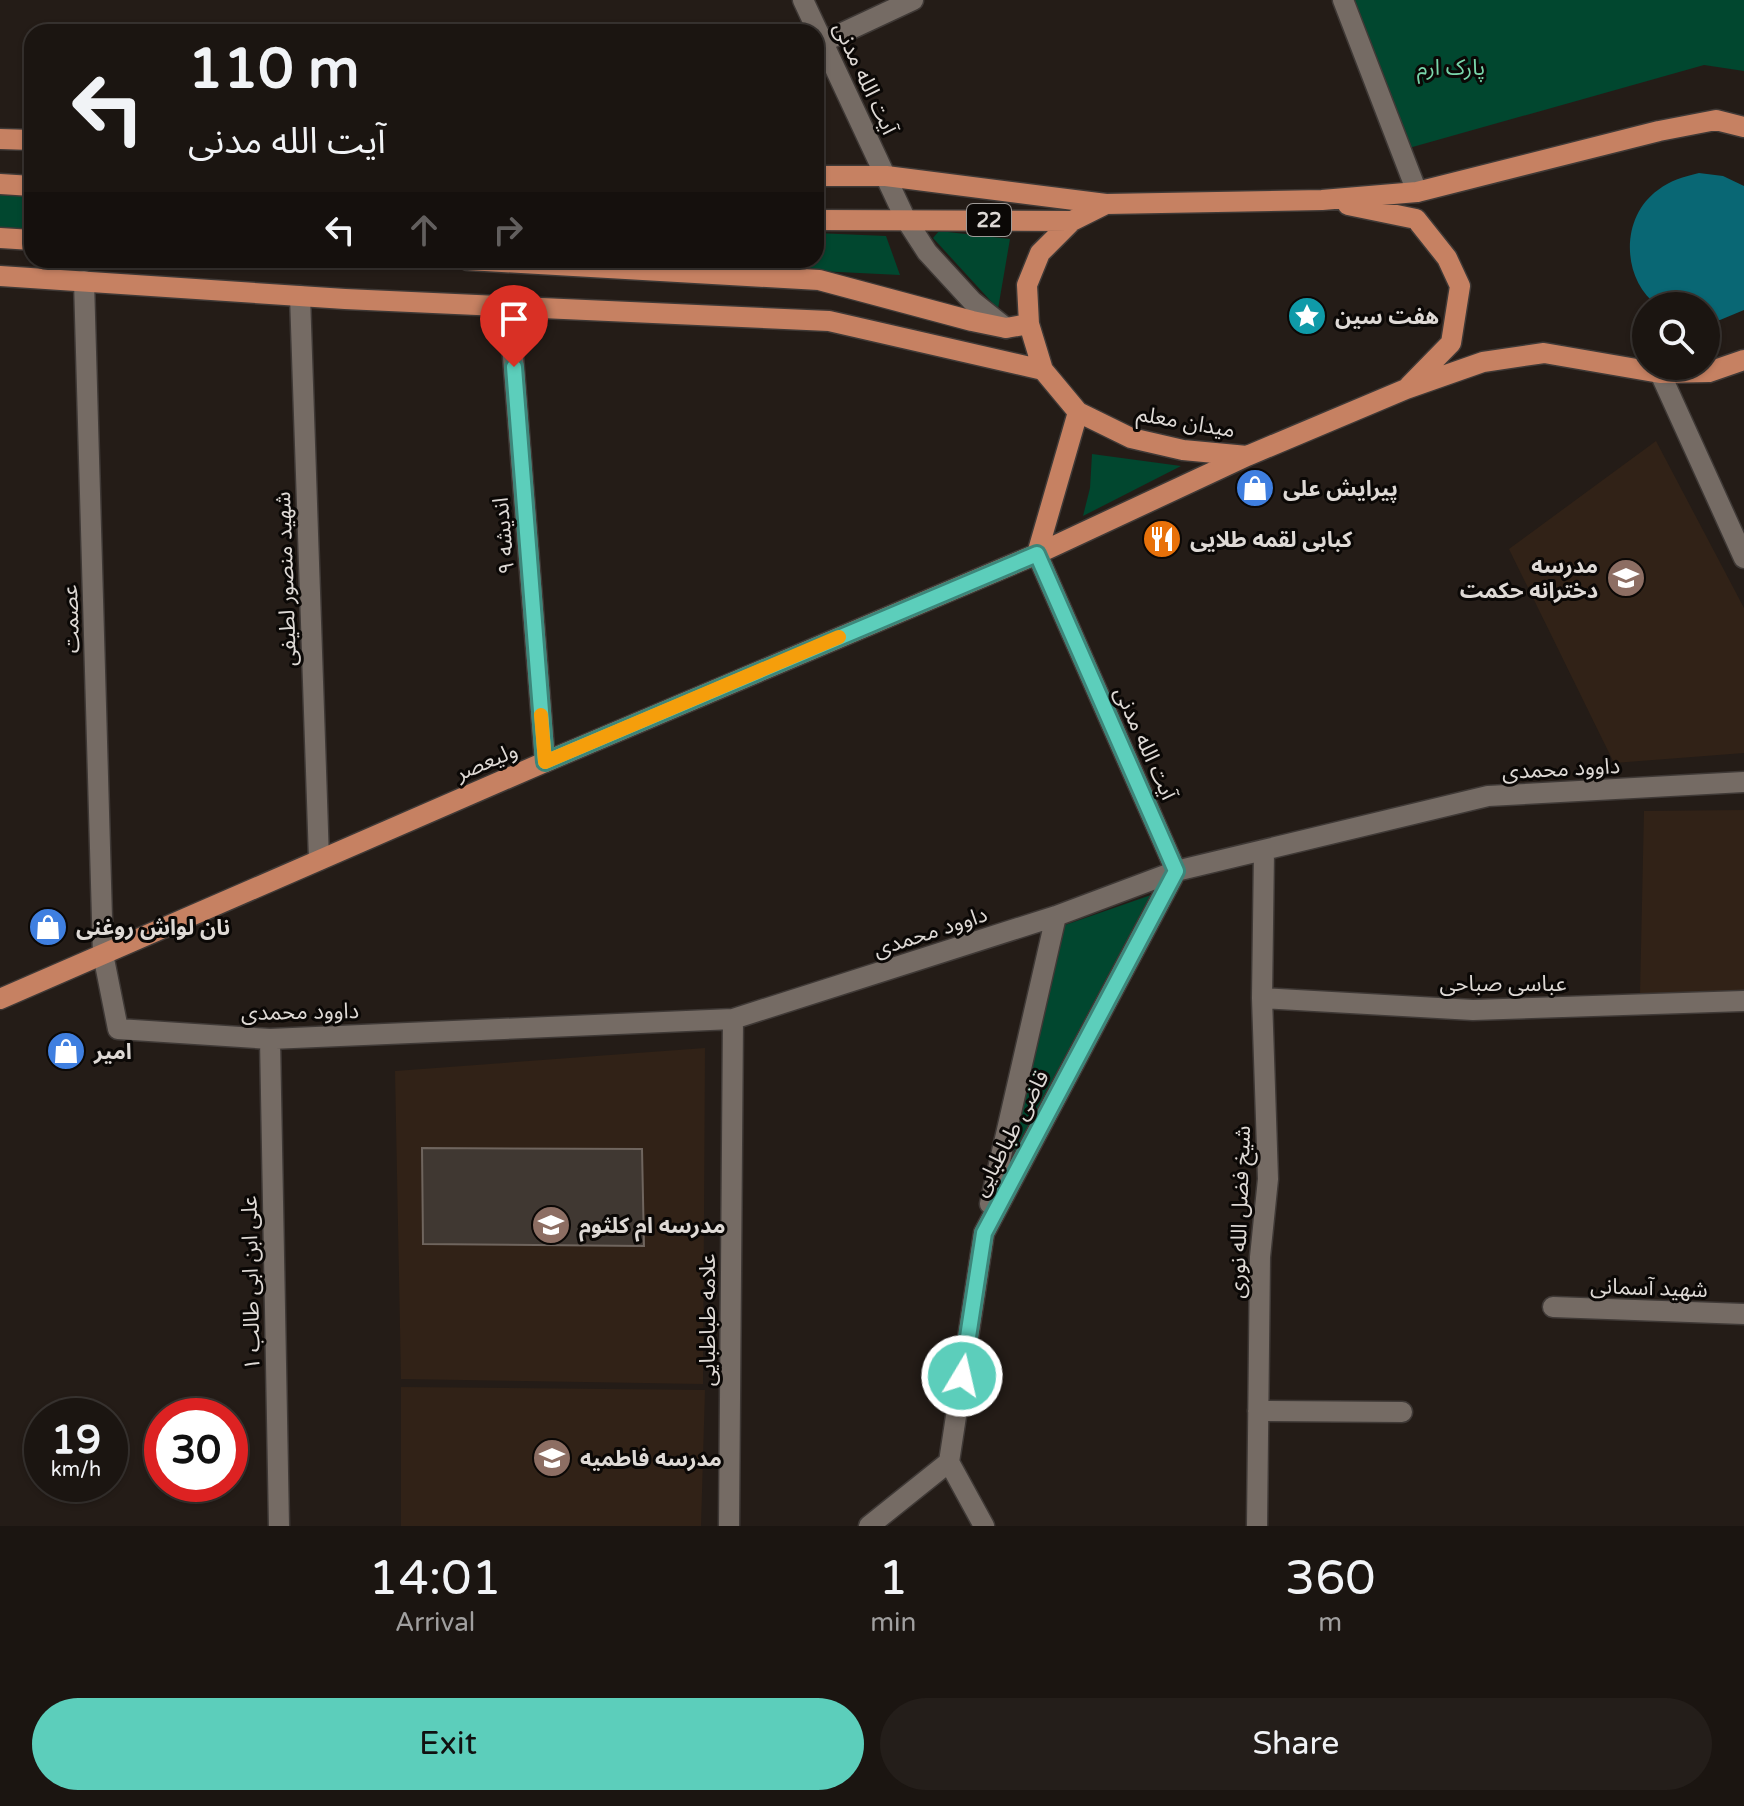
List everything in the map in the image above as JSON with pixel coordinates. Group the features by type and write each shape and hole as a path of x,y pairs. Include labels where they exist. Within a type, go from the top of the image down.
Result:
{"main road":[{"name":"میدان معلم","path":"1632,368 1544,353 1483,362 1406,389 1247,456 1183,450 1131,438 1078,412 1043,370 1029,324 1027,285 1040,253 1072,221 1106,204 1322,200 1417,192 1687,125 1716,120 1744,127"},
{"path":"0,139 24,140"},
{"path":"824,176 886,176 1106,204"},
{"path":"0,184 24,186"},
{"path":"1322,200 1416,219 1447,258 1460,286 1451,343 1406,389"},
{"name":"22","path":"824,220 1072,221"},
{"path":"0,238 24,240"},
{"path":"608,268 819,280 1006,328 1029,324"},
{"path":"0,276 300,296 829,321 1043,370"},
{"name":"میدان معلم","path":"1720,368 1744,360"},
{"path":"1037,554 1078,412"},
{"name":"ولیعصر","path":"0,999 545,762 1037,554 1247,456"}],"street":[{"name":"آیت‌ الله مدنی","path":"803,0 814,24"},
{"path":"824,42 913,0"},
{"path":"1343,0 1417,192"},
{"name":"آیت‌ الله مدنی","path":"824,44 905,218 927,252 972,301 1006,328"},
{"name":"عصمت","path":"84,281 103,954 118,1029"},
{"name":"شهید منصور لطیفی","path":"300,296 319,860"},
{"name":"اندیشه ۹","path":"509,306 545,762"},
{"path":"1663,380 1744,558"},
{"name":"آیت الله مدنی","path":"1037,554 1176,871"},
{"name":"داوود محمدی","path":"118,1029 270,1039 733,1019 1056,916 1176,871 1264,855 1488,796 1744,782"},
{"name":"شیخ فضل الله نوری","path":"1257,1526 1260,1257 1268,1179 1262,998 1264,855"},
{"name":"قاضی طباطبایی","path":"949,1462 984,1233 1176,871"},
{"path":"984,1233 1056,916"},
{"name":"عباسی صباحی","path":"1262,998 1473,1010 1744,1001"},
{"name":"علامه طباطبایی","path":"729,1526 733,1019"},
{"name":"علی ابن ابی طالب ۱","path":"270,1039 279,1526"},
{"name":"شهید آسمانی","path":"1553,1307 1744,1314"},
{"path":"1258,1411 1402,1412"},
{"path":"869,1526 949,1462 984,1526"}],"shaded area":[{"name":"مدرسه دخترانه حکمت","path":"1656,441 1744,608 1744,753 1614,763 1509,549"},
{"path":"1744,810 1744,1005 1640,994 1644,811"},
{"name":"مدرسه ام کلثوم","path":"705,1048 703,1384 401,1379 395,1071"},
{"name":"مدرسه فاطمیه","path":"401,1387 705,1390 701,1526 401,1526"}],"green space":[{"name":"پارک ارم","path":"1354,0 1744,0 1744,71 1704,65 1409,148"},
{"path":"0,194 24,196 24,233 0,232"},
{"path":"939,231 1010,239 998,309 933,238"},
{"path":"824,233 886,236 900,275 756,268 824,268"},
{"path":"1092,454 1181,466 1083,516 1090,488"},
{"path":"1151,895 1007,1166 1065,925"}],"water":[{"path":"1699,173 1723,176 1744,186 1744,310 1720,320 1720,292 1645,292 1632,265 1630,248 1637,216 1658,190"}],"building":[{"path":"422,1148 642,1149 644,1246 423,1244"}],"slow traffic":[{"path":"541,715 545,762 839,637"}],"place":[{"name":"هفت سین","path":"1307,316"},
{"name":"پیرایش علی","path":"1255,488"},
{"name":"کبابی لقمه طلایی","path":"1162,539"},
{"name":"مدرسه دخترانه حکمت","path":"1626,578"},
{"name":"نان لواش روغنی","path":"48,927"},
{"name":"امیر","path":"66,1051"},
{"name":"مدرسه ام کلثوم","path":"551,1225"},
{"name":"مدرسه فاطمیه","path":"552,1458"}],"route":[{"path":"514,367 545,762 1037,554 1176,871 984,1233 962,1376"}]}
